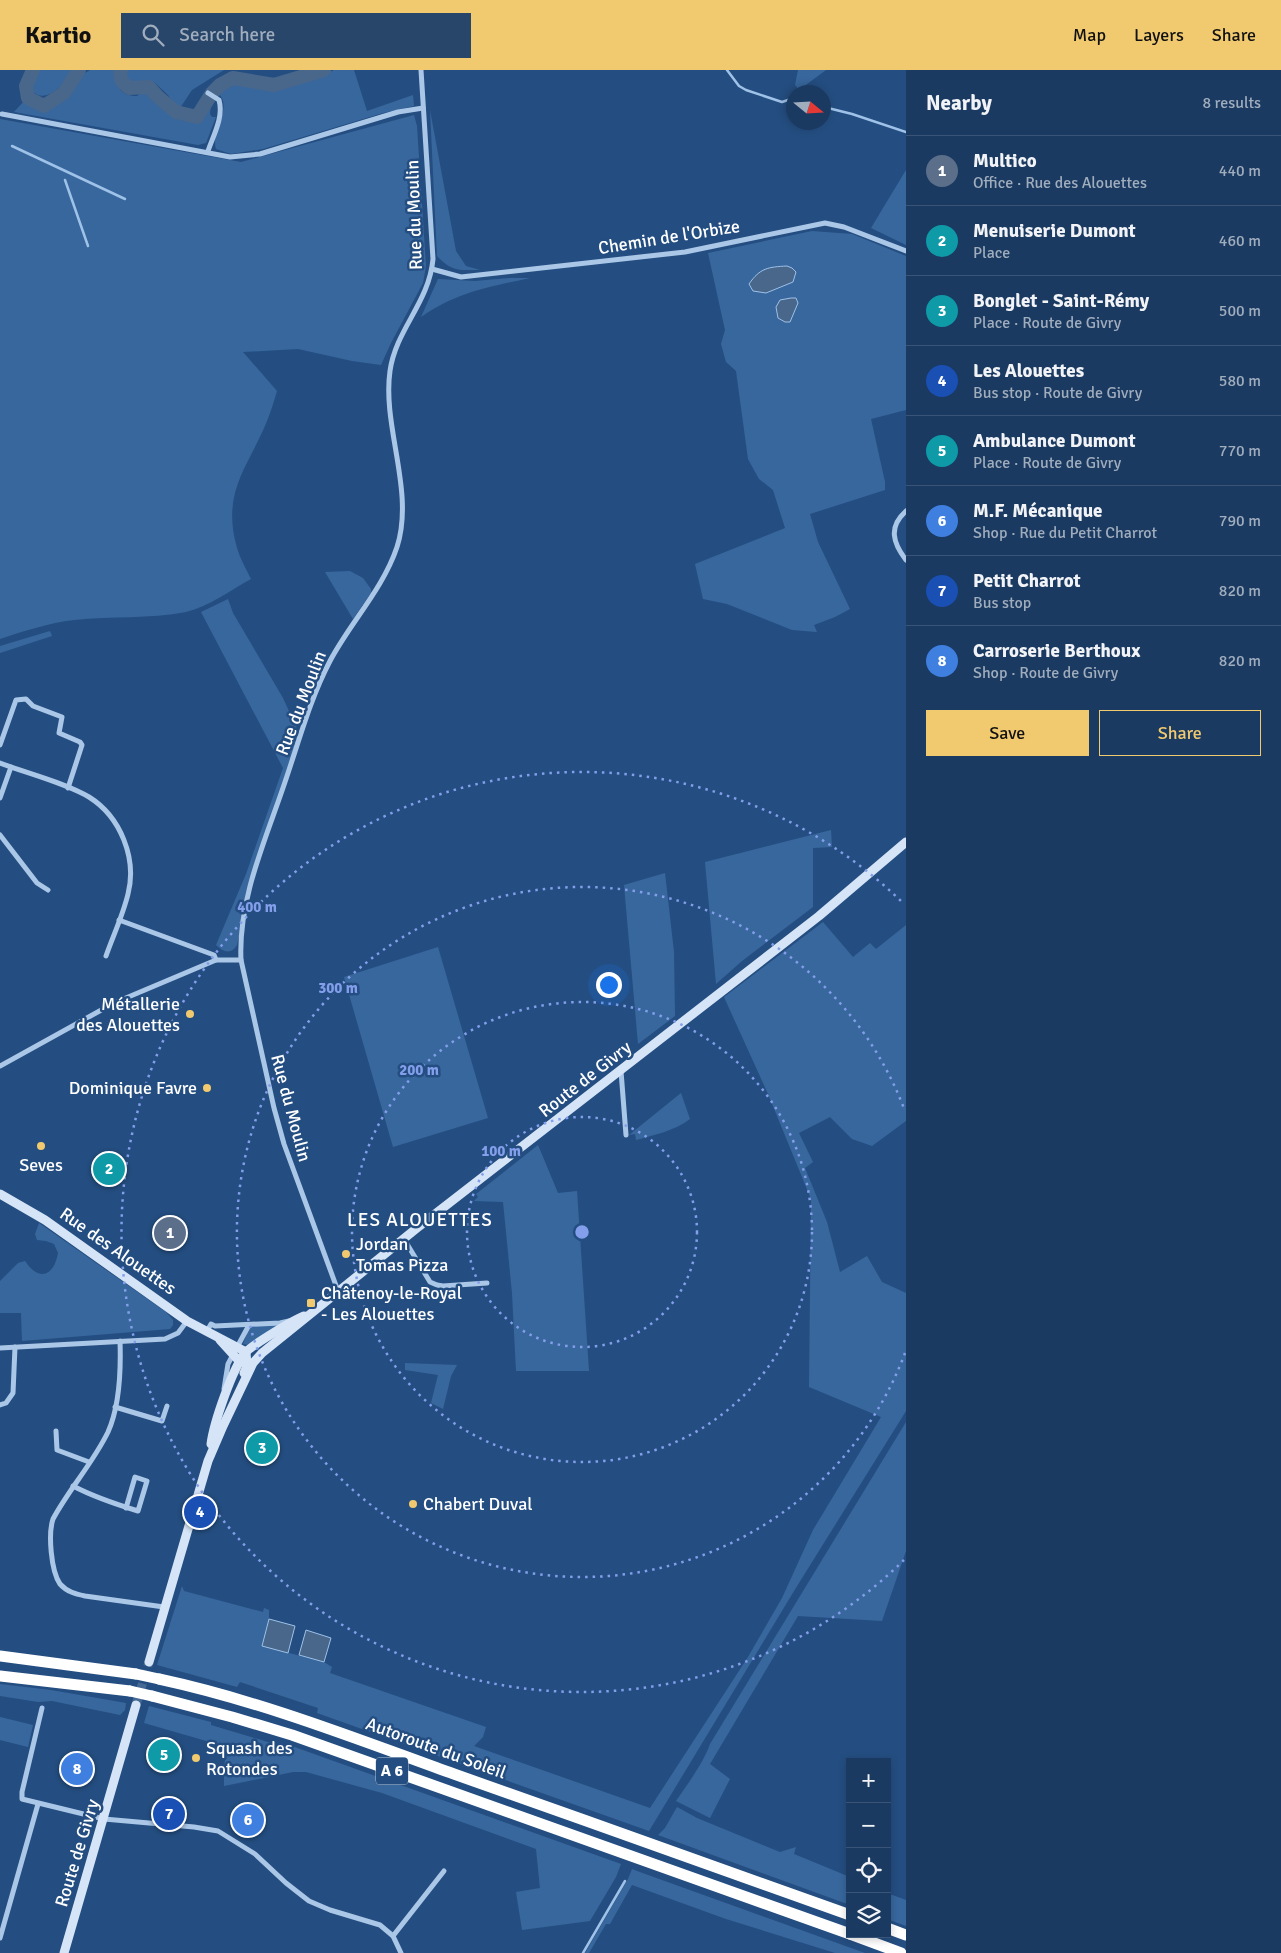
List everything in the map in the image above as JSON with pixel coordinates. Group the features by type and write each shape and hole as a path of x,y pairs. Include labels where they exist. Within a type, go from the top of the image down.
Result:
{"highway":[{"name":"Autoroute du Soleil","path":"0,1656 136,1674 208,1690 354,1736 846,1914"},
{"name":"Autoroute du Soleil","path":"0,1676 130,1691 232,1717 292,1735 846,1933"},
{"path":"891,1929 906,1935"},
{"name":"Autoroute du Soleil","path":"861,1938 901,1953"}],"main road":[{"name":"Route de Givry","path":"208,1461 212,1437 226,1395 247,1362 297,1326 308,1314 404,1238 819,916 906,842"},
{"name":"Route de Givry","path":"879,866 906,848"},
{"name":"Rue des Alouettes","path":"0,1194 45,1220 187,1321 239,1351 247,1362"},
{"name":"Route de Givry","path":"239,1351 308,1314"},
{"path":"239,1351 247,1362"},
{"name":"Route de Givry","path":"149,1662 208,1461 229,1413 247,1362"},
{"name":"Route de Givry","path":"64,1953 136,1705"}],"street":[{"name":"Rue du Moulin","path":"338,1291 284,1144 274,1108 241,960 240,940 250,890 310,708 334,654 382,579 397,546 403,508 388,385 398,342 424,296 432,269 432,238 422,70"},
{"path":"208,93 218,99 221,105 208,151"},
{"path":"2,114 230,156 260,154 398,112 423,108"},
{"name":"Chemin de l'Orbize","path":"432,269 462,277 685,252 825,223 844,227 906,251"},
{"path":"906,511 896,526 893,535 897,548 906,560"},
{"path":"0,745 16,700 26,699 33,706 62,717 59,733 82,744 68,788"},
{"path":"0,763 68,788 89,798 100,805 109,815 124,840 130,863 130,883 128,895 106,956"},
{"path":"0,798 11,767"},
{"path":"0,835 37,883 48,890"},
{"path":"119,920 214,955 216,960"},
{"path":"0,1066 114,1003 216,960 241,960"},
{"path":"621,1071 626,1134"},
{"path":"404,1238 430,1282 437,1286 487,1283"},
{"path":"206,1331 211,1324 216,1326 249,1325 294,1320"},
{"path":"0,1348 172,1337 178,1333 187,1321"},
{"path":"226,1395 223,1394 228,1364 239,1351 249,1325"},
{"path":"120,1341 115,1407 107,1432 90,1462 60,1506 50,1527 51,1548 56,1577 65,1589 74,1593 164,1607"},
{"path":"0,1405 6,1403 12,1393 15,1347"},
{"path":"115,1407 162,1421 167,1406"},
{"path":"56,1432 57,1450 90,1462"},
{"path":"73,1486 104,1501 126,1508 138,1511 147,1481 135,1477 126,1508"},
{"path":"42,1708 22,1796 25,1800 104,1819 218,1831 263,1860 286,1883 309,1901 330,1910 372,1921 387,1929 393,1936 401,1953"},
{"path":"0,1938 38,1804"},
{"path":"393,1936 444,1871"}],"shaded area":[{"path":"36,70 73,70 59,88 52,93 39,95 33,92 29,84"},
{"path":"90,70 117,70 118,85 123,92 131,96 137,96 141,93 146,94 164,107 183,117 197,120 208,104 211,105 210,114 212,117 216,117 206,143 198,145 14,112 25,100 47,110 65,100 77,78"},
{"path":"124,70 224,70 192,90 178,111 168,95 154,82 139,83 132,81 128,79"},
{"path":"334,70 354,70 367,111 413,95 414,106 383,113 263,149 231,154 216,149 216,135 224,106 218,93 224,87 238,83 274,89 304,82"},
{"path":"798,70 826,70 806,85 795,85"},
{"path":"430,110 456,251 466,266 480,270 456,269 447,265 437,256"},
{"path":"414,115 417,126 426,266 423,283 381,365 352,361 298,349 243,352 277,391 260,438 245,467 234,495 232,511 237,548 251,579 211,602 186,612 158,616 65,621 0,639 0,119 241,162"},
{"path":"906,170 906,245 871,228"},
{"path":"812,231 852,234 906,256 906,410 871,419 885,482 885,490 810,514 818,542 850,609 814,625 817,632 792,630 727,604 703,599 695,564 785,528 773,490 759,479 748,459 736,371 726,362 721,344 725,330 708,253","holes":["786,266 792,268 793,282 766,293 773,267"]},
{"path":"787,266 796,272 793,282 766,293 753,291 749,284 765,269"},
{"path":"530,278 460,296 421,317 438,279 475,281"},
{"path":"796,298 798,303 790,322 785,322 778,318 776,307 780,300"},
{"path":"350,571 363,578 371,589 371,593 353,619 325,572"},
{"path":"228,599 233,613 283,698 299,733 251,880 237,945 230,951 221,949 216,945 246,874 283,768 201,612"},
{"path":"50,631 52,636 0,653 0,646"},
{"path":"831,830 832,847 813,848 813,907 742,961 716,984 705,862"},
{"path":"665,873 674,952 675,1016 638,1044 624,885"},
{"path":"823,922 853,957 870,943 876,949 906,925 906,1121 872,1146 852,1139 830,1117 799,1133 813,1162 805,1168 827,1222 840,1272 867,1256 882,1282 906,1293 906,1411 794,1591 649,1831 317,1713 318,1708 240,1682 237,1687 157,1665 182,1586 184,1591 263,1612 264,1608 269,1610 269,1619 262,1646 324,1662 332,1667 330,1673 486,1727 483,1737 474,1746 650,1808 748,1657 782,1598 813,1530 881,1417 809,1387 811,1199 768,1094 724,997"},
{"path":"438,947 488,1118 393,1147 344,977"},
{"path":"681,1093 690,1119 671,1130 636,1140 635,1134 629,1135"},
{"path":"538,1145 558,1193 577,1191 589,1371 516,1371 512,1293 503,1202 474,1201 478,1197 476,1194"},
{"path":"39,1223 166,1312 173,1320 173,1325 170,1329 22,1341 21,1313 0,1313 0,1281 18,1263 25,1261 30,1268 41,1274 45,1274 53,1267 58,1253 54,1244 37,1240 35,1234"},
{"path":"282,1324 249,1345 243,1344 250,1326"},
{"path":"405,1363 457,1365 451,1376 443,1409 431,1403 438,1375 405,1370"},
{"path":"906,1422 906,1551 882,1621 798,1616 710,1764 730,1779 710,1818 676,1801 700,1766 710,1744"},
{"path":"269,1619 295,1626 288,1653 262,1646"},
{"path":"306,1630 331,1638 324,1662 299,1655"},
{"path":"0,1684 51,1690 126,1703 125,1710 120,1715 52,1701 38,1702 0,1696"},
{"path":"149,1706 211,1722 211,1725 288,1748 289,1745 621,1864 616,1877 590,1921 522,1930 516,1892 540,1888 536,1849 382,1793 306,1772 293,1772 224,1786 227,1747 144,1723"},
{"path":"0,1717 33,1725 28,1747 0,1740"},
{"path":"677,1807 697,1818 780,1852 796,1847 794,1854 846,1875 846,1904 658,1835 665,1828"},
{"path":"632,1869 865,1953 835,1953 726,1919 632,1885 610,1924 606,1924 589,1953 585,1953"},
{"path":"891,1894 906,1900 906,1926 891,1920"}],"waterway":[{"path":"33,70 26,86 28,98 44,106 64,93 79,70"},
{"path":"121,70 120,76 129,88 149,87 176,112 197,117 212,93 220,85 233,78 274,85 324,70"},
{"path":"727,70 739,86 746,90 782,102 786,101"},
{"path":"831,109 906,132"},
{"path":"12,146 125,199"},
{"path":"65,180 88,246"},
{"path":"583,1953 625,1881"}],"tunnel":[{"path":"136,1705 149,1662"}],"place":[{"name":"Métallerie des Alouettes","path":"190,1014"},
{"name":"Dominique Favre","path":"207,1088"},
{"name":"Seves","path":"41,1146"},
{"name":"Menuiserie Dumont","path":"109,1169"},
{"name":"Multico","path":"170,1233"},
{"name":"Jordan Tomas Pizza","path":"346,1254"},
{"name":"Châtenoy-le-Royal - Les Alouettes","path":"311,1303"},
{"name":"Bonglet - Saint-Rémy","path":"262,1448"},
{"name":"Chabert Duval","path":"413,1504"},
{"name":"Les Alouettes","path":"200,1512"},
{"name":"Ambulance Dumont","path":"164,1755"},
{"name":"Squash des Rotondes","path":"196,1758"},
{"name":"Carroserie Berthoux","path":"77,1769"},
{"name":"Petit Charrot","path":"169,1814"},
{"name":"M.F. Mécanique","path":"248,1820"}],"district":[{"name":"LES ALOUETTES","path":"420,1220"}]}
